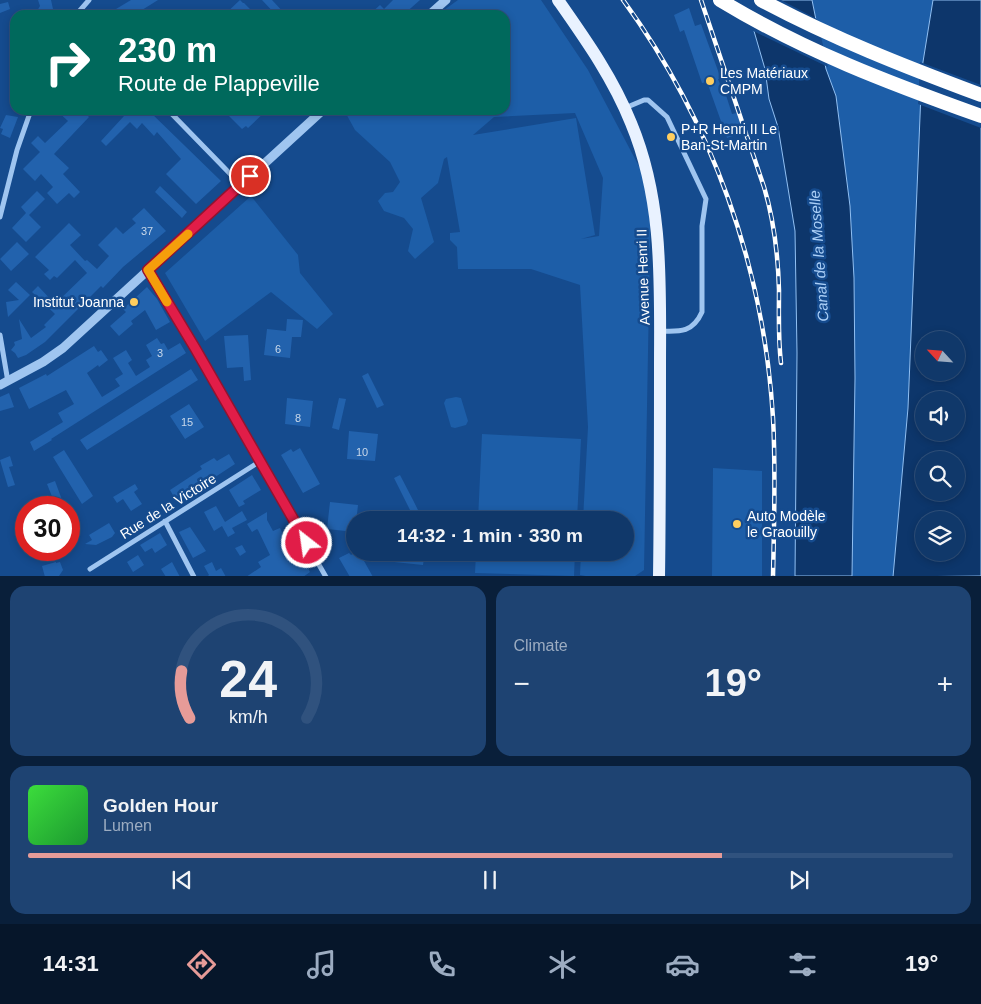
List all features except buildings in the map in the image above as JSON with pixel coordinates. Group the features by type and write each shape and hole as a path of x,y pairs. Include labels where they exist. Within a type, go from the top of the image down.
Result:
{"highway":[{"path":"720,0 797,43 847,66 981,116"},
{"path":"762,0 800,21 846,42 981,95"}],"main road":[{"name":"Avenue Henri II","path":"558,0 594,52 615,87 632,125 651,188 660,254 659,576"}],"street":[{"path":"80,10 89,0"},
{"path":"435,10 446,0"},
{"path":"624,108 648,100 667,117 706,199 702,226 702,312 697,322 689,329 660,331"},
{"path":"0,217 17,150 29,115"},
{"path":"173,115 240,185"},
{"path":"0,335 4,384 43,362 63,348 318,115"},
{"path":"148,270 326,576"},
{"name":"Rue de la Victoire","path":"90,569 260,462"},
{"path":"165,521 194,576"}],"shaded area":[{"path":"458,0 541,0 588,70 651,189 644,570 635,576 580,575 581,561 634,561 634,511 583,511 588,427 580,285 531,269 458,269 457,247 450,240 450,233 460,232 447,157 444,159 438,183 421,198 434,242 415,259 408,251 413,229 404,218 384,211 378,201 385,193 393,192 400,182 390,162 355,130 347,115 510,115 510,10 444,10","holes":["575,113 603,178 599,236 581,239 595,235 576,118 473,135 494,117"]},
{"path":"812,0 933,0 922,68 908,408 893,576 852,576 855,378 854,278 850,206 836,96 826,70"},
{"path":"251,196 298,255 300,273 333,314 317,329 271,292 205,341 165,273"},
{"path":"461,398 468,421 466,425 455,428 451,427 444,403 446,399"},
{"path":"482,434 581,439 577,511 478,511"},
{"name":"Auto Modèle le Graouilly","path":"713,468 762,471 762,576 712,576"},
{"path":"476,561 575,561 574,576 475,573"}],"water":[{"name":"Canal de la Moselle","path":"745,0 812,0 826,69 836,96 850,206 854,278 855,378 852,576 795,576 797,353 795,231 778,127 769,99 765,69"},
{"path":"933,0 981,0 981,576 893,576 908,408 922,68"}],"pier":[{"path":"742,0 781,0 817,19 828,67 751,30"},
{"path":"920,62 981,85 981,128 918,104"}],"railway":[{"path":"623,0 655,47 683,96 707,146 728,198 745,252 758,306 768,362 773,418 775,478 773,576"},
{"path":"701,0 764,187 770,212 778,264 781,363"}],"slow traffic":[{"path":"167,302 148,270 188,234"}],"place":[{"name":"Les Matériaux CMPM","path":"710,81"},
{"name":"P+R Henri II Le Ban-St-Martin","path":"671,137"},
{"name":"Institut Joanna","path":"134,302"},
{"name":"Auto Modèle le Graouilly","path":"737,524"}],"route":[{"path":"250,176 148,270 307,543"}]}
